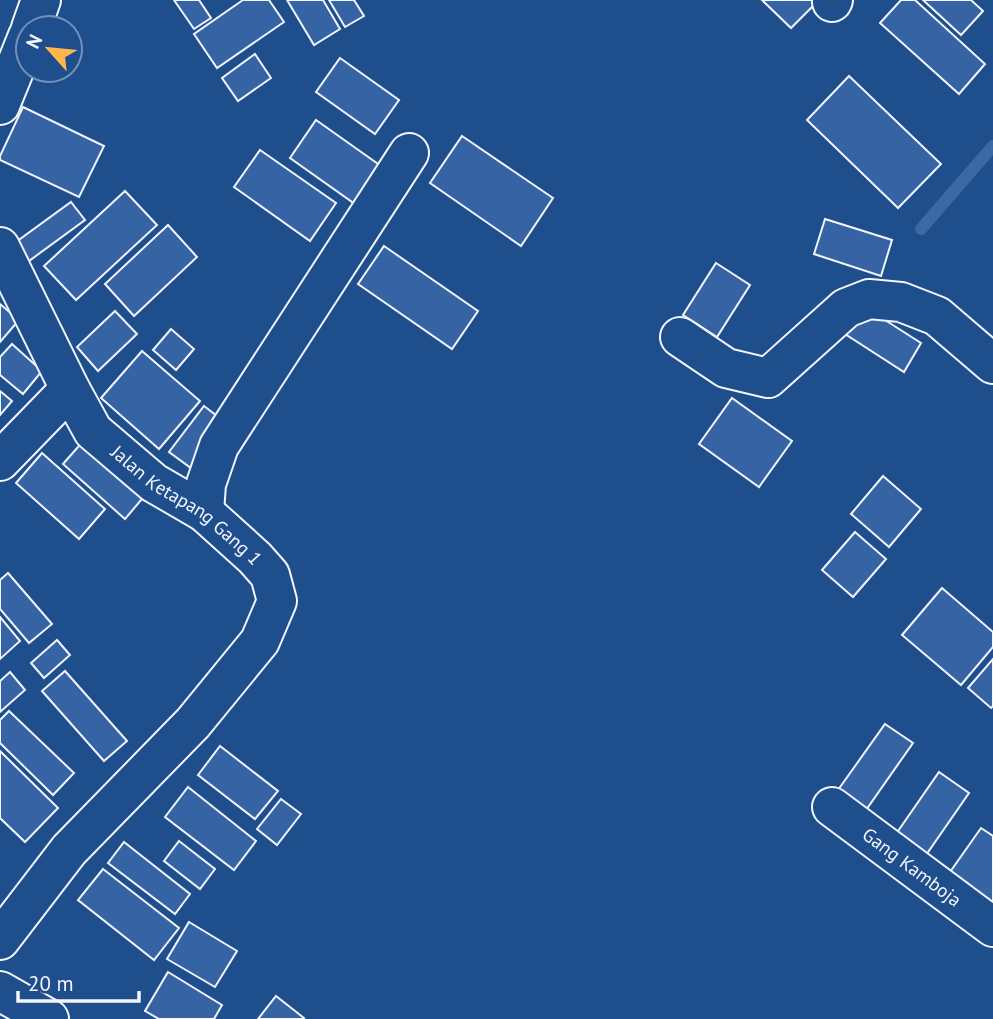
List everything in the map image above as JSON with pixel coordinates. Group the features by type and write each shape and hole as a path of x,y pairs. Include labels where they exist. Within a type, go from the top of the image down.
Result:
{"street":[{"path":"0,105 14,70"},
{"path":"204,512 206,484 219,446 408,153"},
{"name":"Jalan Ketapang Gang 1","path":"0,247 93,431 154,483 204,512 255,558 270,575 277,601 260,640 193,723 69,850 0,940"},
{"path":"680,337 726,368 768,378 846,308 869,299 901,302 937,316 993,364"},
{"path":"0,461 70,389"},
{"name":"Gang Kamboja","path":"832,807 993,928"},
{"path":"0,991 49,1019"}],"building":[{"path":"174,0 199,0 211,18 194,29"},
{"path":"243,0 269,0 284,22 217,68 194,34"},
{"path":"287,0 323,0 340,29 314,45"},
{"path":"329,0 354,0 364,16 345,27"},
{"path":"762,0 819,0 791,28"},
{"path":"901,0 915,0 985,64 959,94 880,23"},
{"path":"923,0 971,0 983,11 961,35"},
{"path":"255,54 271,78 238,101 222,78"},
{"path":"340,58 399,100 375,134 316,92"},
{"path":"849,76 941,164 898,208 807,120"},
{"path":"23,107 104,146 79,197 0,160"},
{"path":"316,120 388,171 362,209 290,158"},
{"path":"462,136 553,198 521,246 430,183"},
{"path":"260,150 336,203 310,241 234,187"},
{"path":"125,191 157,225 76,300 44,266"},
{"path":"71,202 85,220 29,261 16,242"},
{"path":"825,219 892,240 881,276 814,254"},
{"path":"168,225 197,257 134,316 105,284"},
{"path":"384,246 478,311 452,349 358,284"},
{"path":"716,263 750,285 717,337 683,315"},
{"path":"0,304 19,320 0,342"},
{"path":"863,306 921,343 904,372 845,334"},
{"path":"115,311 137,334 98,371 77,347"},
{"path":"171,329 194,349 176,370 153,350"},
{"path":"12,344 42,371 23,394 0,375 0,357"},
{"path":"142,351 200,401 159,449 101,398"},
{"path":"0,391 12,401 0,415"},
{"path":"732,398 792,441 759,487 699,444"},
{"path":"204,406 230,426 195,471 169,452"},
{"path":"86,438 147,493 125,519 63,464"},
{"path":"42,453 105,509 79,539 16,483"},
{"path":"883,476 921,509 889,547 851,514"},
{"path":"855,532 886,559 853,597 822,570"},
{"path":"8,573 52,624 29,643 0,609 0,580"},
{"path":"942,588 993,632 993,647 961,685 902,635"},
{"path":"0,617 20,641 0,659"},
{"path":"57,640 70,655 44,678 31,663"},
{"path":"993,659 993,706 991,708 968,688"},
{"path":"65,671 127,741 104,761 42,691"},
{"path":"10,672 25,690 0,712 0,681"},
{"path":"9,711 74,773 53,795 0,743 0,720"},
{"path":"885,724 913,743 866,810 838,790"},
{"path":"220,746 278,791 255,819 198,775"},
{"path":"0,751 58,808 25,842 0,818"},
{"path":"939,772 969,793 926,855 896,834"},
{"path":"188,787 256,841 234,870 165,817"},
{"path":"281,799 301,814 277,845 257,829"},
{"path":"981,828 993,836 993,916 943,882"},
{"path":"179,841 215,869 200,889 164,861"},
{"path":"124,842 190,894 175,914 108,863"},
{"path":"103,869 179,928 154,960 78,900"},
{"path":"189,922 237,951 215,987 167,959"},
{"path":"168,972 222,1005 214,1019 159,1019 145,1011"},
{"path":"276,996 304,1018 258,1019"}],"waterway":[{"path":"921,229 993,146"}]}
